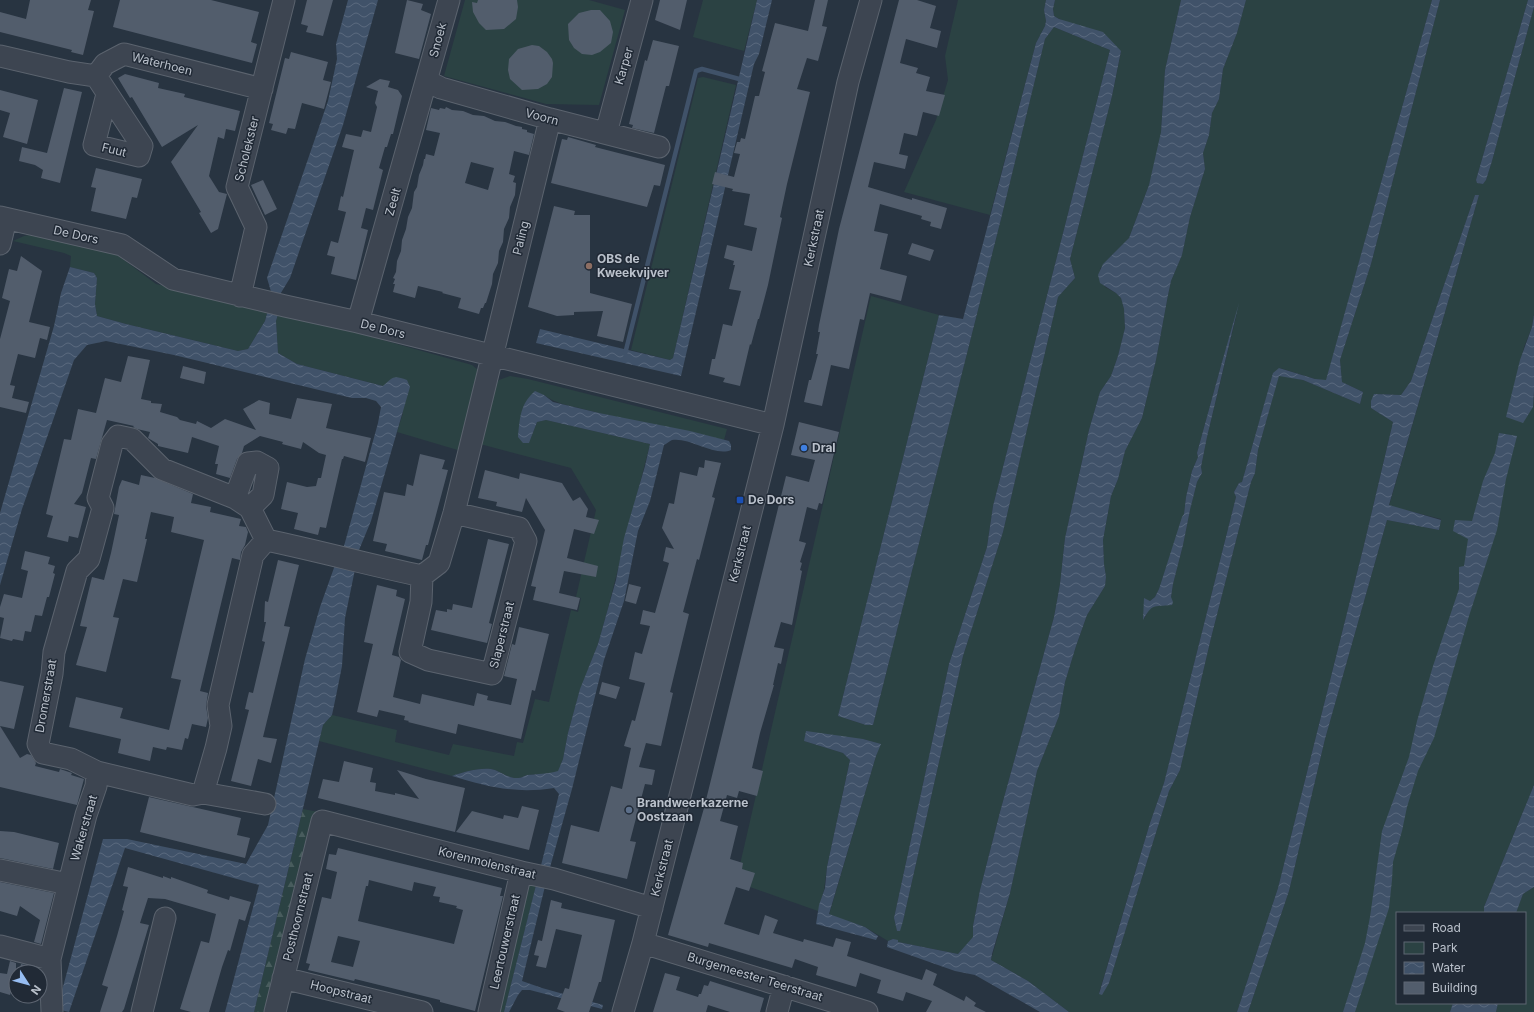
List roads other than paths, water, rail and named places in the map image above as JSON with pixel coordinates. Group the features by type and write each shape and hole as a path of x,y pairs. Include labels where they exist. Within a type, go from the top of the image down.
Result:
{"street":[{"name":"Scholekster","path":"240,296 256,227 237,187 284,0"},
{"name":"Snoek","path":"427,81 449,0"},
{"name":"Karper","path":"606,133 642,0"},
{"name":"Kerkstraat","path":"623,1012 652,908 773,425 848,82 871,0"},
{"name":"Waterhoen","path":"96,76 105,64 124,54 262,89"},
{"path":"0,56 69,72 96,76 107,94"},
{"name":"Voorn","path":"427,81 441,88 550,119 659,147"},
{"name":"Zeelt","path":"358,322 427,81"},
{"name":"Paling","path":"492,357 550,119"},
{"name":"De Dors","path":"3,218 122,245 173,279 264,302 358,322 492,357 773,425"},
{"path":"0,244 3,218"},
{"path":"257,462 268,468 263,495 243,503 266,540 422,576 439,562 454,513 492,357"},
{"name":"Dromerstraat","path":"203,793 193,795 97,772 71,759 43,753 38,744 52,674 56,644 77,571 89,559 103,508 98,498 112,444 118,436 132,439 162,469 243,503"},
{"name":"Slaperstraat","path":"422,576 421,602 410,652 428,660 492,674 526,541 519,528 454,513"},
{"path":"265,804 203,793 221,726 218,705 251,561 253,556 266,540"},
{"name":"Wakerstraat","path":"52,1012 50,959 86,815 96,786 97,772"},
{"name":"Korenmolenstraat","path":"322,821 537,875 652,908"},
{"name":"Posthoornstraat","path":"275,1012 322,821"},
{"path":"0,870 68,884"},
{"name":"Leertouwerstraat","path":"489,1012 537,875"},
{"path":"142,1012 166,918"},
{"name":"Burgemeester Teerstraat","path":"643,943 867,1012"},
{"path":"0,946 50,959"},
{"name":"Hoopstraat","path":"283,978 422,1012"},
{"path":"777,1012 784,986"}],"water":[{"path":"348,0 378,0 343,125 290,278 279,296 279,311 276,321 278,353 297,364 383,386 396,377 402,378 407,380 410,387 371,521 359,550 345,618 342,666 332,715 323,725 254,1012 225,1012 259,885 125,848 69,1012 57,1009 103,839 127,839 246,864 268,825 305,659 320,607 335,565 344,546 378,423 381,407 376,401 366,398 352,398 174,355 106,341 87,345 74,360 22,509 0,585 0,513 54,326 61,293 70,267 94,273 97,278 95,304 97,316 238,351 248,349 265,321 272,295 267,278 328,101 337,59 336,44"},
{"path":"757,0 772,0 759,54 754,64 681,376 536,343 540,329 670,360 673,358"},
{"path":"1046,0 1055,0 1053,9 1054,16 1059,19 1103,32 1121,51 1112,96 1070,259 1075,278 1058,297 1003,532 963,656 903,921 900,931 897,931 894,918 949,664 987,547 993,506 1110,50 1054,27 1045,39 873,725 866,725 838,716 939,315 963,319 1036,43 1045,26 1046,21 1044,10"},
{"path":"1181,0 1246,0 1237,33 1223,69 1219,99 1212,113 1209,135 1203,153 1205,169 1190,217 1182,255 1171,281 1156,360 1142,418 1125,451 1118,479 1111,496 1103,540 1106,577 1105,586 1087,615 1065,682 1059,716 1037,771 1010,893 992,954 991,960 1028,981 1069,1012 1040,1012 975,975 955,971 887,947 888,941 893,939 898,940 898,942 958,954 973,937 973,926 980,890 1054,617 1060,584 1065,538 1089,430 1100,392 1111,376 1125,328 1124,309 1121,298 1100,283 1098,275 1103,264 1129,238 1149,185 1161,132 1165,70"},
{"path":"1432,0 1440,0 1371,264 1340,360 1342,382 1363,392 1360,404 1303,380 1279,376 1258,450 1255,473 1251,482 1211,638 1180,770 1169,791 1109,983 1102,995 1099,994 1150,823 1164,783 1236,497 1234,492 1239,483 1242,482 1273,373 1279,368 1315,379 1326,380"},
{"path":"1528,0 1534,0 1534,7 1492,161 1486,180 1483,184 1477,183 1476,180"},
{"path":"1475,195 1479,195 1389,505 1441,520 1439,530 1387,520 1325,739 1289,891 1248,1012 1237,1012 1278,888 1364,545 1393,422 1371,408 1371,401 1374,394 1401,395 1411,381"},
{"path":"1239,303 1207,437 1201,467 1202,473 1197,482 1173,584 1171,597 1173,602 1172,605 1151,608 1143,620 1144,598 1150,601 1155,597 1159,589 1184,514 1192,471 1198,457 1197,453"},
{"path":"1534,315 1533,407 1523,423 1506,417 1520,360 1532,327"},
{"path":"535,391 544,395 553,402 599,413 690,431 729,441 731,450 718,451 687,441 679,440 672,440 664,445 650,501 638,531 624,601 604,660 572,789 547,878 522,981 603,1005 602,1009 530,990 522,990 509,1012 504,1012 559,794 554,788 540,790 515,790 490,786 452,776 479,769 495,770 509,777 515,778 558,771 563,759 568,733 580,689 598,644 616,580 624,538 650,444 546,420 537,422 529,443 523,443 518,437 519,424 526,401"},
{"path":"1499,433 1517,436 1506,479 1497,530 1469,616 1434,738 1418,771 1407,807 1393,862 1389,908 1355,1012 1343,1012 1365,943 1382,831 1409,757 1417,721 1433,666 1459,589 1459,567 1464,566 1468,539 1453,531 1455,520 1472,521 1483,481 1495,453"},
{"path":"806,731 863,739 881,744 876,756 829,914 865,927 878,936 876,940 816,924 819,905 825,888 827,867 850,760 843,753 804,741"},
{"path":"1534,785 1534,887 1523,894 1516,912 1484,912 1484,907"},
{"path":"1453,1004 1498,1004 1496,1012 1450,1012"}],"waterway":[{"path":"625,354 696,71 702,69 743,80"}],"place":[{"name":"OBS de Kweekvijver","path":"589,266"},
{"name":"Dral","path":"804,448"},
{"name":"De Dors","path":"740,500"},
{"name":"Brandweerkazerne Oostzaan","path":"629,810"}]}
